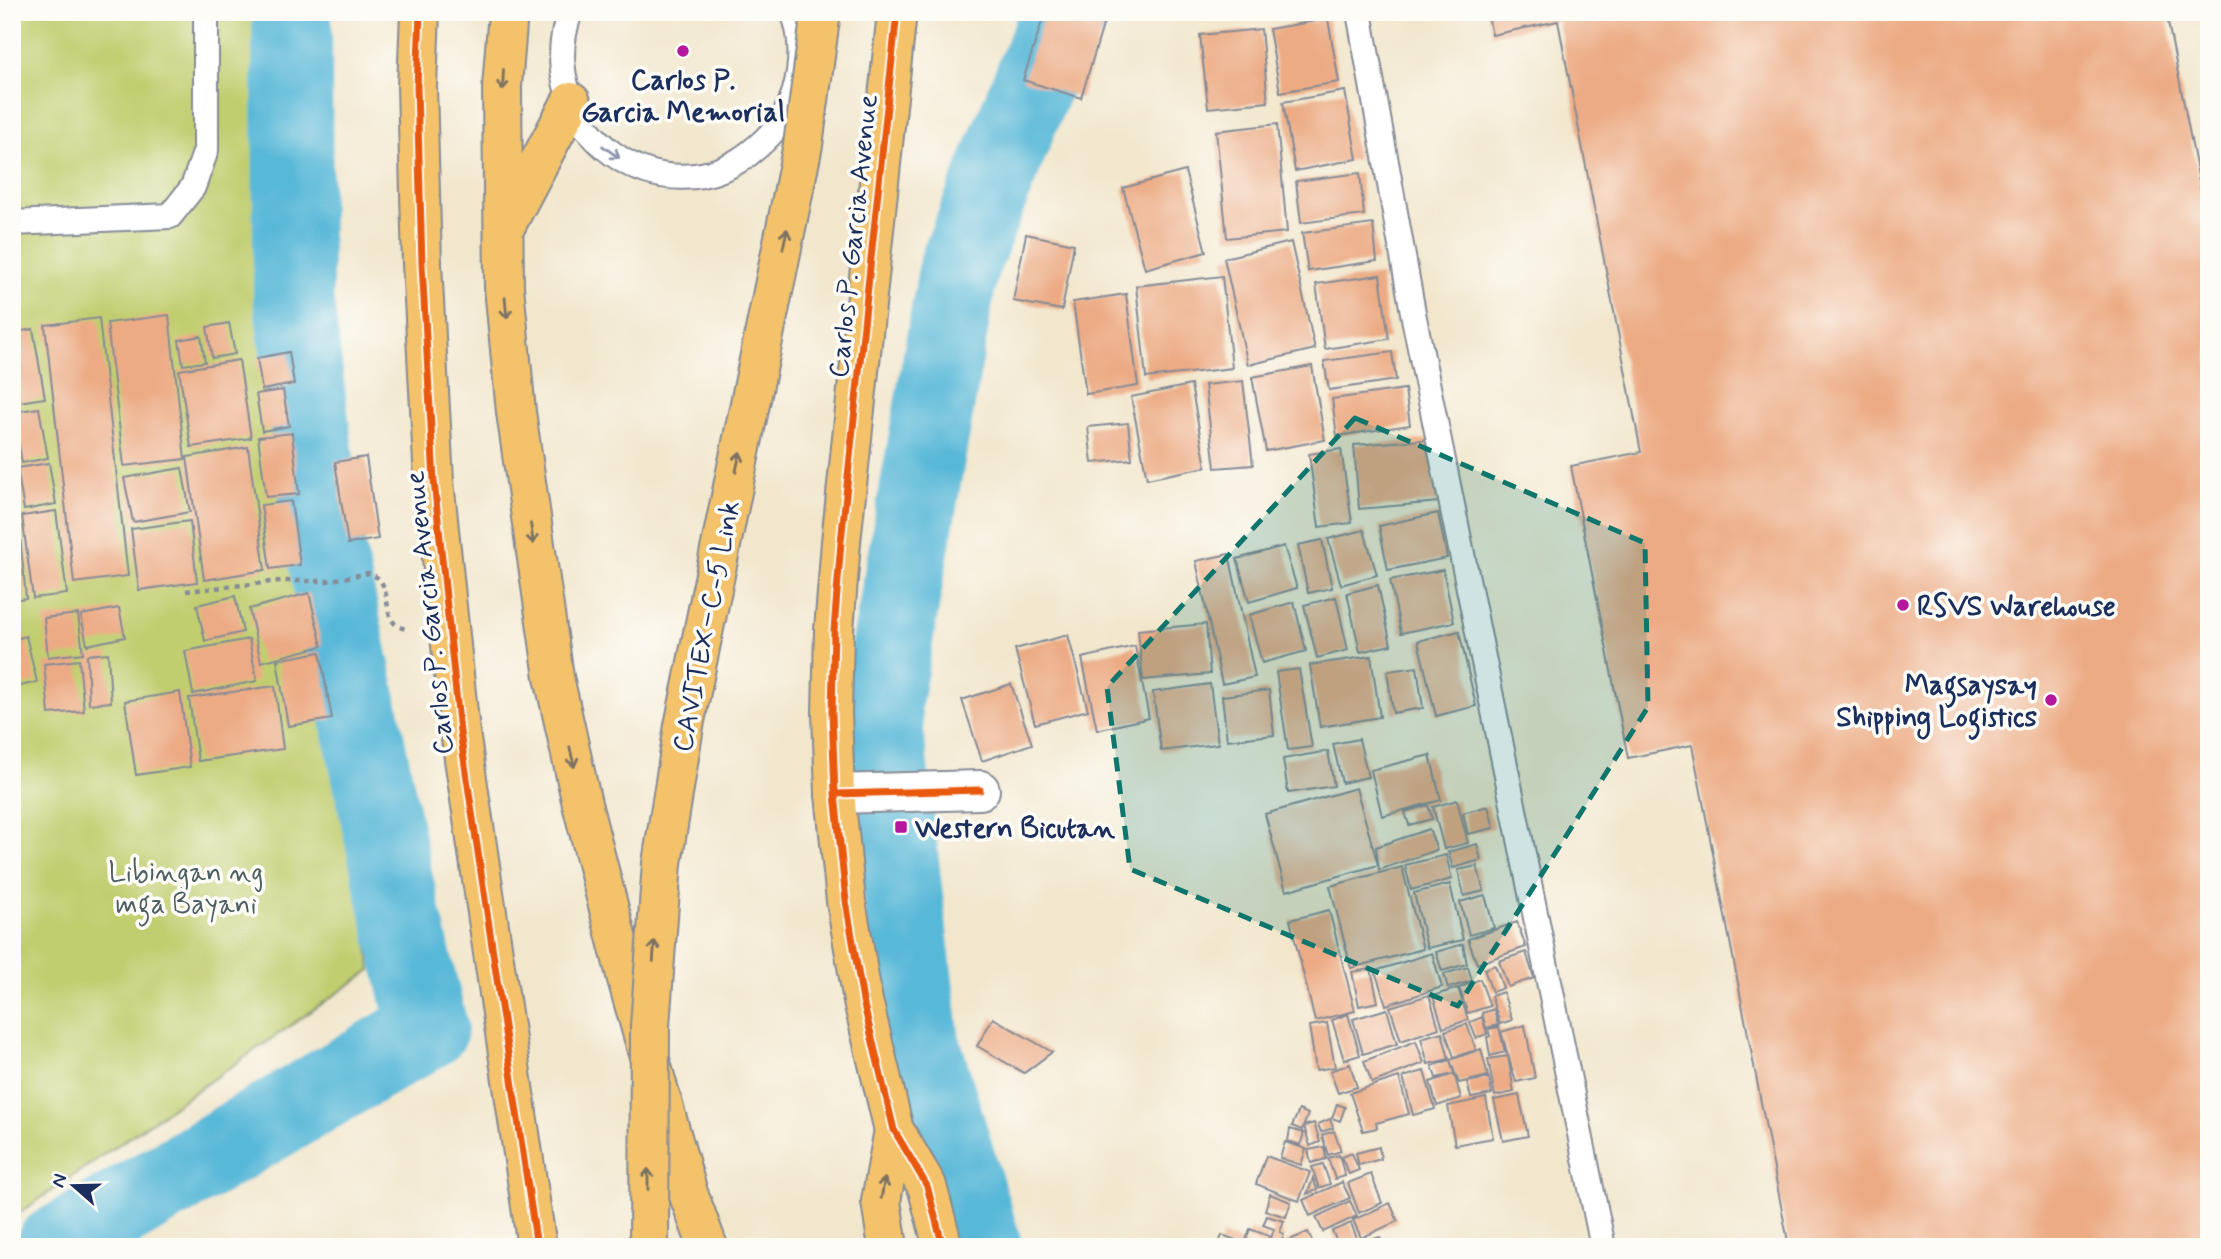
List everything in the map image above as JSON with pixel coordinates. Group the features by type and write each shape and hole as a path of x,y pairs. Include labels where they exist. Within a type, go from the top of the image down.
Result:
{"main road":[{"name":"Carlos P. Garcia Avenue","path":"419,12 417,87 422,264 434,481 460,732 537,1247"},
{"path":"508,12 502,87 504,287 516,412 554,677 582,804 627,979 688,1193 708,1247"},
{"name":"CAVITEX–C-5 Link","path":"649,1247 650,1026 662,863 686,714 803,145 821,12"},
{"name":"Carlos P. Garcia Avenue","path":"894,1130 859,976 846,901 835,794 832,713 839,568 897,12"},
{"path":"503,231 570,102"},
{"path":"888,1247 881,1201 894,1130"},
{"path":"894,1130 927,1186 943,1247"}],"street":[{"path":"835,794 963,790"}],"lane":[{"path":"12,223 170,216 194,187 206,150 206,12"},
{"path":"570,12 561,52 563,77 570,102 588,132 622,160 643,170 688,176 732,164 769,137 782,120 792,102 801,60 800,39 793,12"},
{"path":"1359,12 1417,331 1603,1247"}],"path":[{"path":"186,591 281,581 326,581 369,573 379,579 390,619 399,628 409,629"}],"highlighted area":[{"path":"1355,418 1645,543 1648,707 1458,1006 1130,869 1107,687"}],"green space":[{"name":"Libingan ng mga Bayani","path":"12,12 276,12 275,249 371,970 12,1218"}],"building":[{"path":"1045,12 1107,12 1081,98 1023,80"},
{"name":"RSVS Warehouse","path":"1487,12 2166,12 2209,232 2209,1247 1789,1247 1692,745 1628,758 1571,466 1641,452 1558,21 1492,35"},
{"path":"1328,19 1339,82 1280,92 1269,29"},
{"path":"1261,29 1268,102 1208,108 1200,35"},
{"path":"1345,91 1357,159 1295,171 1283,102"},
{"path":"1277,124 1287,232 1227,238 1216,131"},
{"path":"1185,171 1206,252 1145,269 1123,188"},
{"path":"1360,173 1364,215 1301,223 1296,181"},
{"path":"1373,224 1377,261 1308,271 1302,233"},
{"path":"1026,234 1074,244 1062,310 1013,301"},
{"path":"1291,242 1315,349 1248,365 1224,258"},
{"path":"1380,275 1389,339 1325,349 1316,284"},
{"path":"1222,276 1232,368 1146,378 1136,286"},
{"path":"1126,294 1138,386 1086,394 1073,302"},
{"path":"169,315 185,459 124,466 107,323"},
{"path":"99,318 128,576 74,583 45,325"},
{"path":"229,323 235,354 212,358 207,327"},
{"path":"33,329 45,398 12,403 12,333"},
{"path":"201,336 205,362 183,365 179,340"},
{"path":"289,352 294,384 262,390 257,358"},
{"path":"1392,352 1396,380 1329,390 1324,361"},
{"path":"239,360 251,438 191,447 179,370"},
{"path":"1312,366 1325,440 1266,451 1252,377"},
{"path":"1243,381 1253,465 1215,468 1205,385"},
{"path":"1191,385 1206,467 1147,479 1131,397"},
{"path":"1405,389 1410,425 1337,436 1332,399"},
{"path":"283,390 289,426 262,431 256,394"},
{"path":"39,408 48,458 22,463 13,412"},
{"path":"1128,423 1132,459 1092,463 1088,427"},
{"path":"292,433 299,494 266,497 258,437"},
{"path":"1434,439 1439,502 1359,509 1354,445"},
{"path":"248,447 265,570 204,580 187,457"},
{"path":"1341,449 1352,523 1319,527 1309,454"},
{"path":"366,457 378,539 348,544 335,462"},
{"path":"49,463 56,504 24,510 17,468"},
{"path":"182,468 190,512 133,522 124,478"},
{"path":"12,498 16,516 12,517"},
{"path":"291,501 300,565 270,569 261,505"},
{"path":"56,511 67,594 33,598 22,516"},
{"path":"1438,513 1447,558 1388,570 1379,526"},
{"path":"190,521 197,582 139,590 131,529"},
{"path":"19,525 26,598 12,600 12,526"},
{"path":"1364,530 1377,575 1341,585 1328,539"},
{"path":"1322,540 1332,588 1308,593 1298,545"},
{"path":"1284,546 1297,588 1249,602 1237,559"},
{"path":"1229,554 1255,677 1222,684 1196,561"},
{"path":"1443,570 1454,622 1401,633 1390,580"},
{"path":"1378,585 1391,645 1360,652 1347,593"},
{"path":"309,593 322,646 261,662 249,609"},
{"path":"235,596 243,632 205,641 197,605"},
{"path":"1336,597 1348,650 1317,658 1304,605"},
{"path":"1294,602 1306,651 1262,663 1249,615"},
{"path":"119,608 125,637 87,645 81,615"},
{"path":"78,614 83,653 48,657 44,618"},
{"path":"1206,624 1210,674 1143,680 1138,630"},
{"path":"1459,631 1476,706 1436,716 1418,641"},
{"path":"1068,635 1088,710 1035,724 1015,649"},
{"path":"26,636 37,682 12,688 12,640"},
{"path":"249,639 257,681 193,694 185,651"},
{"path":"1135,646 1149,718 1097,730 1082,658"},
{"path":"320,652 332,719 288,726 277,660"},
{"path":"108,653 111,702 89,704 87,655"},
{"path":"1371,656 1380,717 1320,727 1310,665"},
{"path":"79,660 84,711 49,714 44,664"},
{"path":"1417,667 1423,708 1393,713 1387,671"},
{"path":"1299,669 1312,747 1288,750 1276,672"},
{"path":"1011,684 1032,744 982,761 962,700"},
{"path":"1210,684 1218,744 1161,751 1153,692"},
{"path":"275,686 283,749 198,761 189,698"},
{"path":"1269,690 1274,735 1227,740 1222,696"},
{"path":"180,692 190,767 136,775 125,701"},
{"path":"1359,739 1368,777 1342,783 1333,744"},
{"path":"1328,751 1334,786 1288,793 1283,759"},
{"path":"1430,755 1441,800 1382,816 1371,770"},
{"path":"1356,788 1378,865 1286,891 1265,814"},
{"path":"1457,800 1468,843 1444,849 1433,807"},
{"path":"1428,805 1432,819 1409,825 1405,812"},
{"path":"1488,806 1494,828 1468,834 1463,813"},
{"path":"1429,829 1437,850 1379,870 1376,847"},
{"path":"1477,844 1481,860 1453,868 1448,852"},
{"path":"1446,855 1452,879 1411,890 1405,865"},
{"path":"1477,866 1484,891 1464,896 1458,870"},
{"path":"1402,867 1423,949 1351,968 1330,886"},
{"path":"1450,884 1463,940 1427,948 1414,893"},
{"path":"1485,895 1494,928 1469,935 1460,902"},
{"path":"1329,910 1355,1011 1315,1021 1290,920"},
{"path":"1517,922 1526,947 1477,964 1468,939"},
{"path":"1463,944 1467,964 1442,971 1436,952"},
{"path":"1526,952 1534,978 1508,987 1499,961"},
{"path":"1432,953 1442,987 1386,1005 1375,971"},
{"path":"1495,965 1503,988 1492,992 1484,969"},
{"path":"1468,967 1472,981 1448,988 1444,974"},
{"path":"1371,969 1378,1002 1359,1006 1352,972"},
{"path":"1480,979 1490,1006 1468,1013 1459,988"},
{"path":"1458,988 1468,1020 1443,1028 1433,996"},
{"path":"1503,992 1512,1020 1500,1024 1491,996"},
{"path":"1429,995 1439,1028 1401,1041 1390,1007"},
{"path":"1387,1009 1397,1044 1363,1054 1353,1019"},
{"path":"1494,1009 1498,1025 1486,1028 1482,1013"},
{"path":"1348,1014 1360,1055 1344,1060 1332,1020"},
{"path":"1482,1017 1487,1034 1476,1038 1470,1022"},
{"path":"993,1018 1052,1052 1024,1073 977,1046"},
{"path":"1327,1023 1335,1067 1316,1070 1309,1026"},
{"path":"1467,1024 1476,1050 1454,1057 1445,1031"},
{"path":"1525,1025 1535,1078 1516,1082 1501,1032"},
{"path":"1499,1027 1505,1052 1490,1056 1488,1029"},
{"path":"1442,1032 1449,1059 1428,1064 1421,1038"},
{"path":"1416,1041 1424,1063 1372,1083 1364,1061"},
{"path":"1481,1049 1488,1076 1459,1083 1450,1060"},
{"path":"1508,1056 1514,1092 1495,1096 1488,1059"},
{"path":"1450,1060 1454,1074 1436,1078 1432,1066"},
{"path":"1350,1064 1357,1087 1338,1093 1330,1071"},
{"path":"1424,1071 1435,1109 1413,1115 1403,1077"},
{"path":"1454,1074 1461,1098 1437,1106 1430,1082"},
{"path":"1399,1077 1409,1114 1376,1123 1377,1128 1363,1131 1350,1093"},
{"path":"1489,1078 1492,1094 1471,1098 1467,1082"},
{"path":"1519,1095 1528,1136 1503,1141 1494,1100"},
{"path":"1486,1098 1493,1138 1455,1145 1448,1106"},
{"path":"1337,1104 1345,1107 1340,1121 1332,1118"},
{"path":"1299,1110 1308,1114 1302,1130 1292,1126"},
{"path":"1330,1119 1333,1128 1321,1132 1318,1124"},
{"path":"1314,1123 1320,1142 1310,1146 1304,1126"},
{"path":"1290,1129 1304,1133 1300,1145 1288,1141"},
{"path":"1334,1131 1341,1151 1328,1155 1322,1135"},
{"path":"1285,1142 1306,1149 1301,1165 1280,1158"},
{"path":"1324,1147 1326,1159 1311,1163 1308,1150"},
{"path":"1379,1147 1381,1159 1359,1165 1356,1153"},
{"path":"1352,1153 1359,1170 1349,1174 1341,1157"},
{"path":"1339,1155 1345,1176 1335,1179 1328,1158"},
{"path":"1266,1156 1310,1172 1299,1201 1256,1184"},
{"path":"1323,1164 1330,1184 1319,1188 1312,1167"},
{"path":"1371,1174 1382,1203 1359,1213 1348,1183"},
{"path":"1313,1178 1317,1190 1307,1194 1310,1187"},
{"path":"1342,1182 1350,1198 1310,1216 1303,1200"},
{"path":"1270,1194 1291,1202 1286,1217 1265,1210"},
{"path":"1350,1201 1357,1216 1323,1232 1316,1217"},
{"path":"1390,1203 1398,1221 1361,1238 1353,1220"},
{"path":"1267,1216 1284,1221 1280,1232 1284,1234 1280,1247 1268,1247 1274,1229 1263,1225"},
{"path":"1351,1223 1357,1239 1339,1246 1332,1231"},
{"path":"1250,1229 1269,1236 1265,1247 1246,1240"},
{"path":"1308,1232 1315,1247 1283,1247 1281,1244"},
{"path":"1222,1235 1252,1246 1252,1247 1218,1247"},
{"path":"1380,1237 1383,1247 1351,1246"}],"waterway":[{"path":"55,1247 428,1029 395,889 325,546 293,297 292,12"},
{"path":"982,1247 920,1043 881,707 959,266 1052,35 1069,12"}],"cycle path":[{"path":"420,12 417,87 422,264 434,481 460,732 537,1247"},
{"path":"897,12 834,630 832,713 835,794 846,901 863,1001 894,1130 927,1186 943,1247"},
{"path":"835,794 980,790"}],"place":[{"name":"Carlos P. Garcia Memorial","path":"683,51"},
{"name":"RSVS Warehouse","path":"1903,605"},
{"name":"Magsaysay Shipping Logistics","path":"2051,700"},
{"name":"Western Bicutan","path":"901,827"}]}
